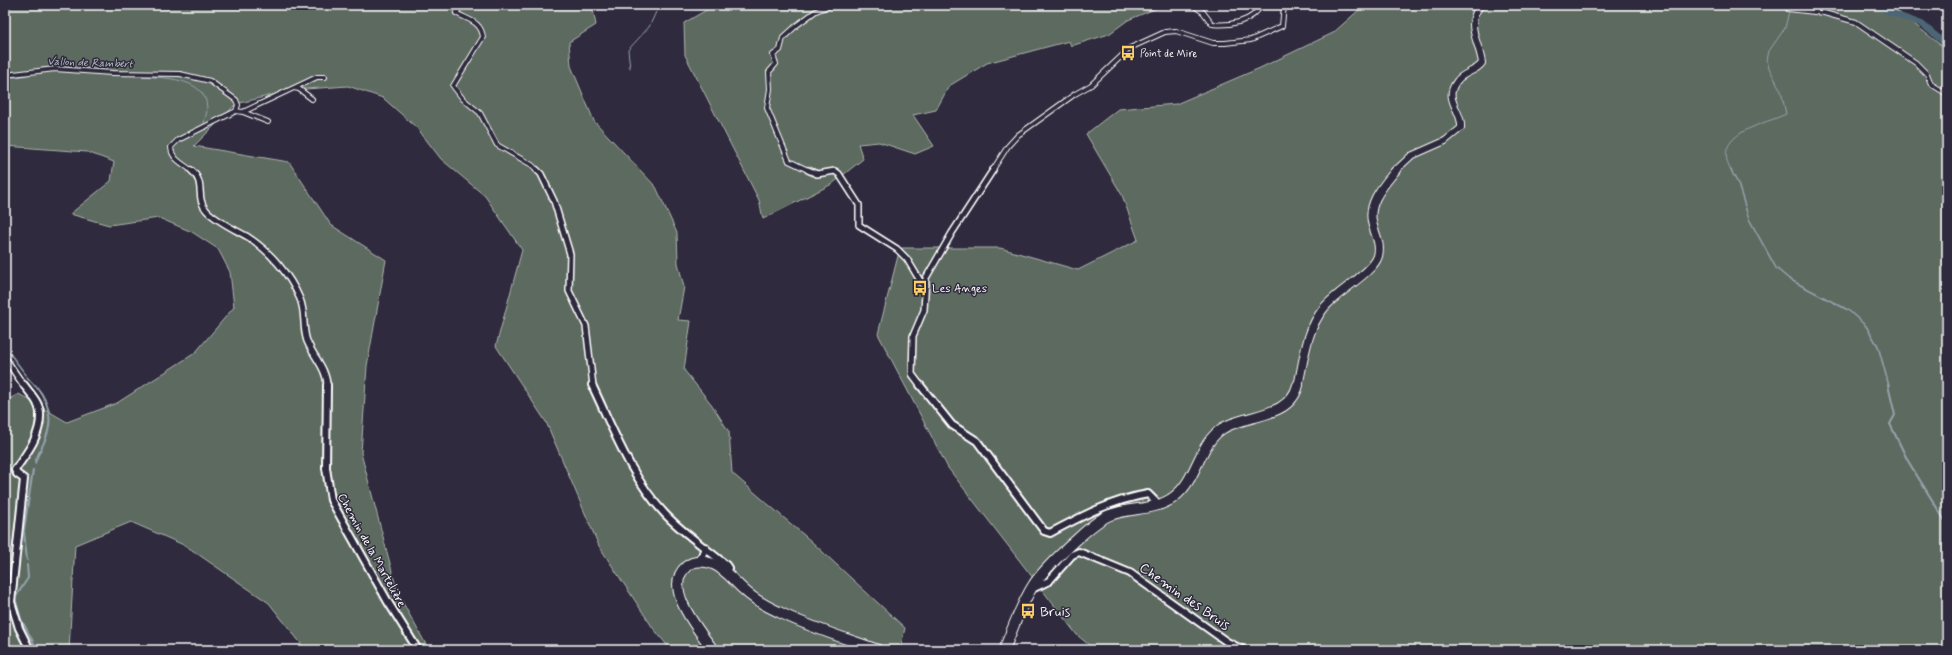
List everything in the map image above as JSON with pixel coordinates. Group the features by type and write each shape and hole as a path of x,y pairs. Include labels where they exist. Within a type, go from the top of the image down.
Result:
{"street":[{"path":"462,5 455,13 473,20 478,24 483,37 470,61 456,78 453,86 463,99 480,113 497,144 532,165 540,174 554,201 570,254 569,291 586,326 590,344 592,384 630,465 642,484 666,515 726,565 728,568 726,574"},
{"path":"831,5 816,11 797,24 783,38 780,50 773,55 776,64 769,72 770,89 767,108 789,161 816,174 835,171 839,174 858,205 859,225 897,249 907,259 922,284 926,285"},
{"path":"1193,5 1203,12 1212,24 1226,25 1245,20 1258,11 1261,5"},
{"path":"1158,504 1148,494 1127,497 1097,508 1050,533 1044,530 978,441 952,425 912,374 913,336 924,310 926,278 1008,146 1031,125 1091,85 1130,48 1166,32 1176,30 1213,43 1251,40 1282,26 1284,5"},
{"path":"1004,650 1032,589 1042,574 1069,547 1099,521 1123,511 1158,504 1174,497 1182,489 1206,447 1221,430 1242,420 1278,410 1286,406 1292,399 1296,392 1313,325 1318,315 1334,298 1374,264 1379,257 1379,241 1370,216 1374,202 1404,161 1453,136 1461,128 1462,120 1451,103 1450,94 1459,78 1480,67 1482,63 1472,24 1475,11 1481,5"},
{"path":"1794,5 1788,9 1794,11 1835,15 1856,22 1916,63 1927,74 1927,79 1930,84 1947,94"},
{"path":"5,75 55,69 100,73 191,75 210,81 221,87 236,100 238,105 236,111 243,112 268,122"},
{"path":"243,112 316,77 325,77"},
{"path":"294,88 299,89 312,99"},
{"name":"Chemin de la Martelière","path":"236,111 178,140 171,147 171,153 198,178 201,186 199,195 200,202 208,212 255,242 266,251 297,294 302,306 306,340 325,372 327,382 326,468 331,500 388,602 418,650"},
{"path":"5,358 36,402 40,414 34,443 16,470 17,474 24,479 24,486 19,515 11,602 18,628 30,650"},
{"path":"698,562 705,547"},
{"name":"Chemin des Bruis","path":"1032,589 1048,581 1072,555 1079,552 1130,573 1149,585 1227,642 1243,650"},
{"path":"714,650 682,602 676,585 677,576 682,569 689,564 706,562 714,565 748,594 778,612 792,619 878,650"}],"green space":[{"path":"5,5 592,5 596,25 569,42 571,66 594,121 656,187 677,233 678,263 684,287 678,320 691,321 684,370 712,405 729,432 732,473 812,542 905,628 900,650 671,650 653,628 599,546 546,422 496,346 522,250 485,196 441,159 417,128 383,98 348,86 292,90 236,104 194,146 289,162 331,225 386,260 367,366 361,453 398,594 429,650 306,650 269,603 186,546 131,522 75,545 69,650 5,650 5,401 19,394 67,422 117,403 195,353 234,307 230,272 218,249 192,232 159,218 109,225 70,214 111,181 114,162 87,152 5,146"},
{"path":"710,5 1164,5 1128,20 1109,34 1071,46 1069,41 987,63 949,86 936,110 913,115 934,146 915,154 879,142 858,144 863,159 832,184 763,219 759,200 685,55 684,23 708,9"},
{"path":"1357,5 1890,5 1947,50 1947,650 1095,650 1077,635 948,468 878,334 900,248 1000,248 1078,270 1138,240 1122,195 1086,134 1118,109 1176,104 1260,68 1333,33 1360,9"}],"waterway":[{"path":"658,10 663,5"},
{"path":"1796,8 1811,5"},
{"path":"1816,5 1879,7"},
{"path":"1877,5 1889,12 1922,24 1947,45"},
{"path":"1731,171 1726,158 1728,148 1733,139 1742,132 1786,114 1781,91 1769,68 1767,60 1769,51 1785,28 1789,11"},
{"path":"630,68 628,50 649,27 656,12"},
{"name":"Vallon de Rambert","path":"40,68 54,67"},
{"name":"Vallon de Rambert","path":"70,68 122,71"},
{"name":"Vallon de Rambert","path":"5,77 17,77 31,74"},
{"name":"Vallon de Rambert","path":"141,76 160,77 182,81 199,90 205,98 207,108 204,123"},
{"path":"1731,170 1738,184 1749,219 1776,268 1789,279 1848,310 1866,326 1878,346 1889,386"},
{"path":"5,347 26,375"},
{"path":"27,377 35,386"},
{"path":"35,385 44,397 49,411 48,432 35,463"},
{"path":"1888,385 1895,415 1890,424 1908,461 1947,524"},
{"path":"24,530 33,470"},
{"path":"24,532 27,560"},
{"path":"27,565 28,578 15,598 21,619 37,649"}],"place":[{"name":"Point de Mire","path":"1128,53"},
{"name":"Les Anges","path":"920,288"},
{"name":"Bruis","path":"1028,611"}]}
